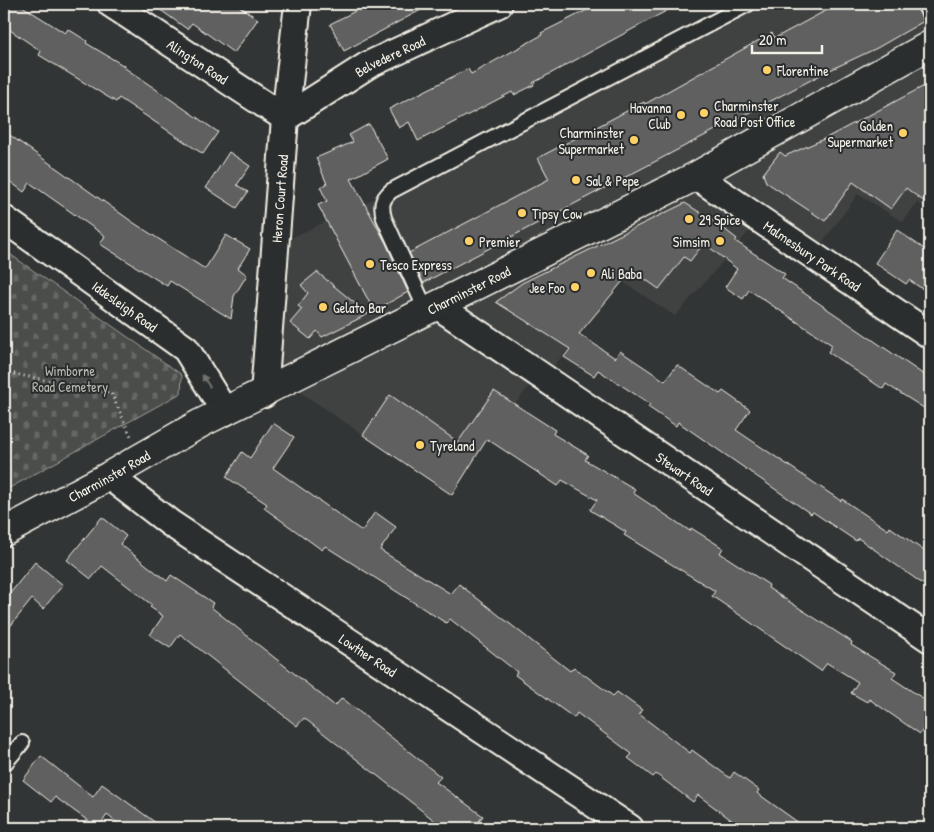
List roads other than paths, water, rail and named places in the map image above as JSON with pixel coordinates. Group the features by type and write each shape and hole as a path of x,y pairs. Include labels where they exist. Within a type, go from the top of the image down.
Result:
{"main road":[{"name":"Charminster Road","path":"4,532 225,412 696,176 930,45"}],"street":[{"name":"Alington Road","path":"111,4 285,118"},
{"name":"Heron Court Road","path":"264,394 285,118 298,4"},
{"name":"Belvedere Road","path":"285,118 368,65 499,4"},
{"name":"Malmesbury Park Road","path":"696,176 930,335"},
{"name":"Iddesleigh Road","path":"4,218 186,350 225,412"},
{"name":"Stewart Road","path":"433,309 930,639"},
{"name":"Lowther Road","path":"109,476 170,522 630,828"}],"lane":[{"path":"433,309 384,218 381,207 383,198 391,191 748,4"},
{"path":"924,4 930,14"},
{"path":"4,764 22,744"}],"place":[{"name":"Florentine","path":"767,70"},
{"name":"Charminster Road Post Office","path":"704,113"},
{"name":"Havanna Club","path":"681,115"},
{"name":"Golden Supermarket","path":"903,133"},
{"name":"Charminster Supermarket","path":"634,140"},
{"name":"Sal & Pepe","path":"576,180"},
{"name":"Tipsy Cow","path":"522,213"},
{"name":"29 Spice","path":"689,219"},
{"name":"Premier","path":"469,241"},
{"name":"Simsim","path":"720,241"},
{"name":"Tesco Express","path":"370,264"},
{"name":"Ali Baba","path":"591,273"},
{"name":"Jee Foo","path":"575,287"},
{"name":"Gelato Bar","path":"323,307"},
{"name":"Tyreland","path":"420,445"}],"park label":[{"name":"Wimborne Road Cemetery","path":"70,378"}]}
